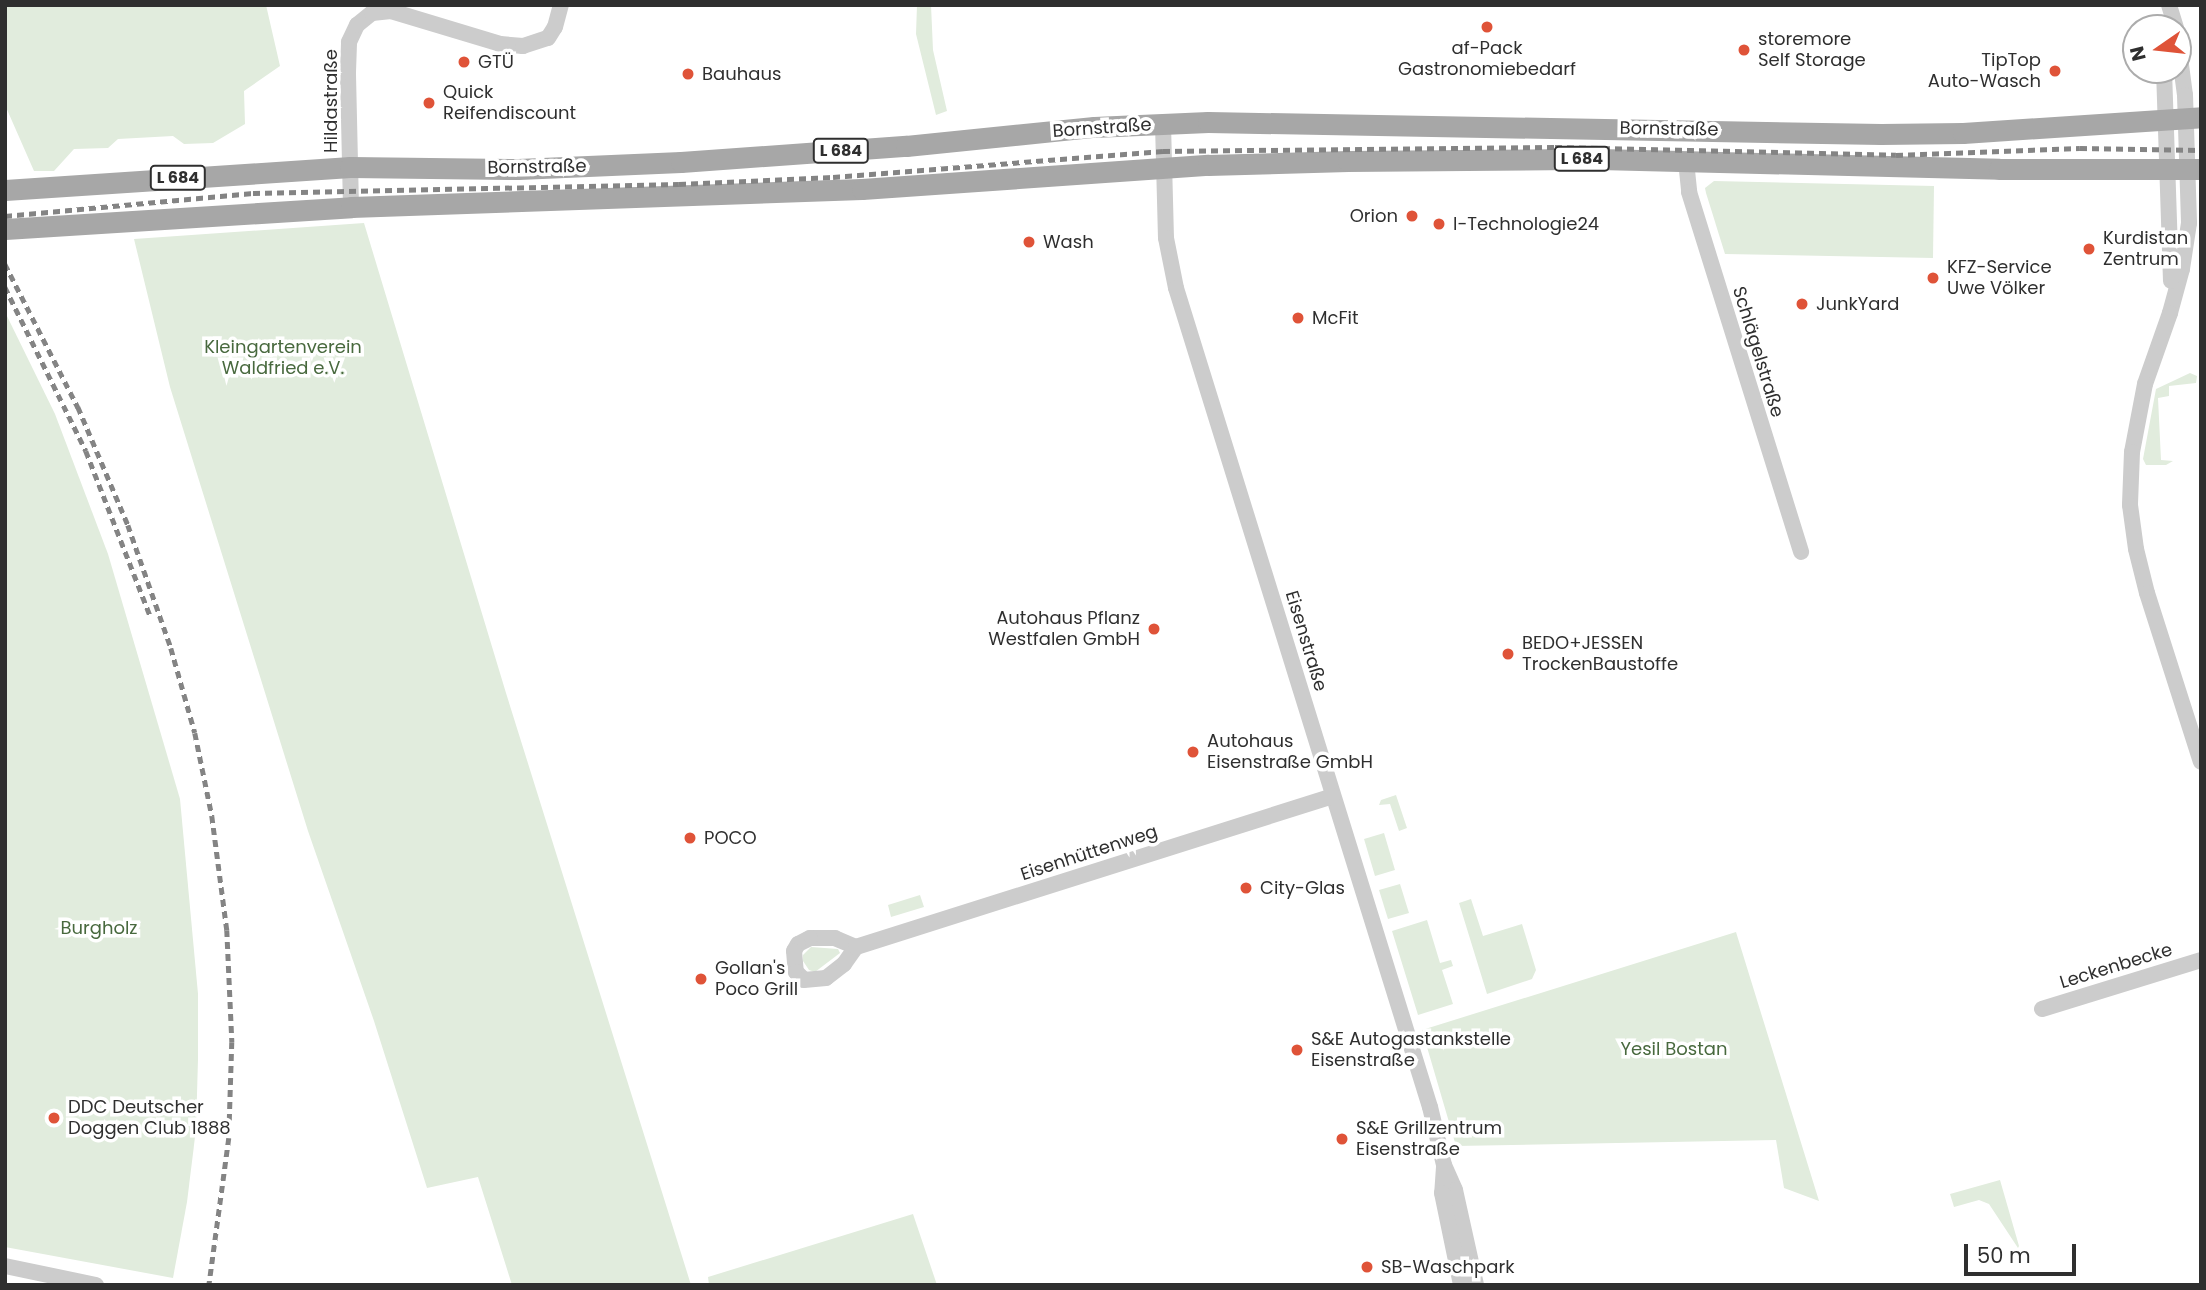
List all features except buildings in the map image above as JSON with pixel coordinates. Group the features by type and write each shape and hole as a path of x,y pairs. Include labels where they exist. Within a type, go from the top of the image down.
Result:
{"main road":[{"name":"Bornstraße","path":"5,190 350,167 518,169 681,162 906,146 1094,127 1163,124 1244,122 1881,134 1962,133 2184,118"},
{"name":"Bornstraße","path":"9,228 351,207 813,192 1164,168 1470,159 2000,169 2185,168"}],"street":[{"name":"Hildastraße","path":"351,207 349,42 352,32 366,17 380,11 391,11 500,44 523,47 548,37 555,27 561,5"},
{"path":"2170,84 2184,118"},
{"path":"2181,84 2189,223 2182,269 2170,313 2145,384 2132,452 2130,505 2144,583 2201,762"},
{"name":"Eisenstraße","path":"1163,124 1166,238 1176,288 1430,1107 1444,1165 1455,1191 1476,1285"},
{"name":"Schlägelstraße","path":"1686,161 1689,192 1801,552"},
{"name":"Eisenhüttenweg","path":"856,947 1333,796"},
{"name":"Leckenbecke","path":"2042,1009 2201,960"},
{"name":"Eisenstraße","path":"1444,1165 1442,1193 1461,1285"},
{"path":"5,1266 96,1285"}],"green space":[{"path":"5,5 266,5 280,66 244,91 245,124 213,143 184,144 173,136 118,139 108,148 74,149 54,171 34,171 5,105"},
{"path":"917,5 931,5 933,50 947,111 936,115 916,34"},
{"path":"1714,181 1934,186 1933,258 1725,254 1705,188"},
{"name":"Kleingartenverein Waldfried e.V.","path":"364,223 506,693 691,1285 512,1285 478,1177 427,1188 374,1021 308,831 170,387 134,239"},
{"name":"Burgholz","path":"5,312 55,414 108,554 180,799 198,994 198,1059 196,1129 187,1202 173,1278 5,1247"},
{"path":"2190,373 2197,376 2196,383 2169,386 2169,396 2158,398 2161,460 2173,461 2166,465 2146,465 2143,459 2156,389"},
{"path":"1396,795 1407,828 1399,831 1390,804 1379,805 1381,800"},
{"path":"1384,833 1395,870 1375,876 1364,839"},
{"path":"1400,884 1409,913 1388,919 1379,890"},
{"path":"920,895 924,907 891,917 888,905"},
{"path":"1471,899 1483,936 1522,924 1536,970 1532,979 1487,994 1459,903"},
{"path":"1427,920 1440,963 1451,960 1453,966 1442,970 1453,1004 1418,1015 1392,931"},
{"name":"Yesil Bostan","path":"1736,932 1819,1201 1784,1188 1776,1140 1456,1146 1422,1030"},
{"path":"811,947 838,949 840,953 815,972 809,970 803,961 803,955"},
{"path":"2000,1180 2018,1248 1989,1204 1979,1200 1954,1207 1950,1194"},
{"path":"913,1214 937,1285 709,1285 708,1277"}],"railway":[{"path":"5,216 253,193 679,184 833,177 1163,151 1555,147 1896,155 2080,148 2201,150"},
{"path":"5,264 78,407 128,525 171,648 195,733 212,816 227,930 232,1042 229,1138 209,1285"},
{"path":"5,287 86,451 150,615"}],"place":[{"name":"af-Pack Gastronomiebedarf","path":"1487,27"},
{"name":"storemore Self Storage","path":"1744,50"},
{"name":"GTÜ","path":"464,62"},
{"name":"TipTop Auto-Wasch","path":"2055,71"},
{"name":"Bauhaus","path":"688,74"},
{"name":"Quick Reifendiscount","path":"429,103"},
{"name":"Orion","path":"1412,216"},
{"name":"I-Technologie24","path":"1439,224"},
{"name":"Wash","path":"1029,242"},
{"name":"Kurdistan Zentrum","path":"2089,249"},
{"name":"KFZ-Service Uwe Völker","path":"1933,278"},
{"name":"JunkYard","path":"1802,304"},
{"name":"McFit","path":"1298,318"},
{"name":"Autohaus Pflanz Westfalen GmbH","path":"1154,629"},
{"name":"BEDO+JESSEN TrockenBaustoffe","path":"1508,654"},
{"name":"Autohaus Eisenstraße GmbH","path":"1193,752"},
{"name":"POCO","path":"690,838"},
{"name":"City-Glas","path":"1246,888"},
{"name":"Gollan's Poco Grill","path":"701,979"},
{"name":"S&E Autogastankstelle Eisenstraße","path":"1297,1050"},
{"name":"DDC Deutscher Doggen Club 1888","path":"54,1118"},
{"name":"S&E Grillzentrum Eisenstraße","path":"1342,1139"},
{"name":"SB-Waschpark","path":"1367,1267"}]}
